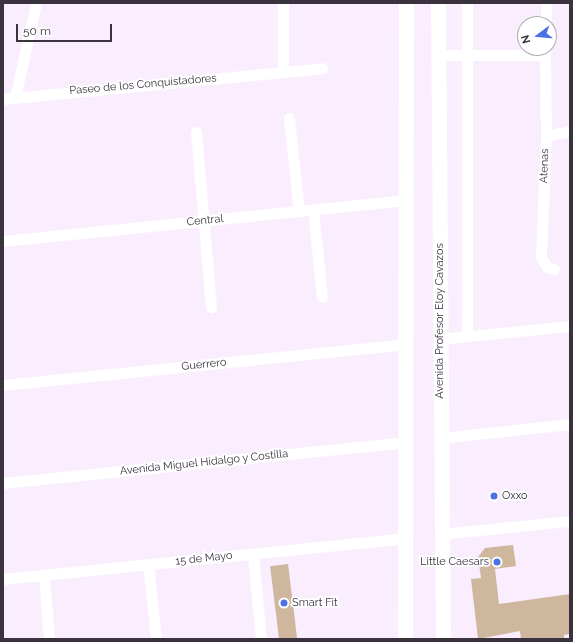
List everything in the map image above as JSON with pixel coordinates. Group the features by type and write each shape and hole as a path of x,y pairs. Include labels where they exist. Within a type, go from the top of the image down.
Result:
{"main road":[{"path":"405,639 406,3"},
{"name":"Avenida Profesor Eloy Cavazos","path":"438,3 440,438 443,639"}],"street":[{"path":"15,98 36,3"},
{"path":"282,3 283,72"},
{"path":"467,3 467,336"},
{"path":"546,3 546,16"},
{"path":"439,55 467,56 517,53"},
{"name":"Atenas","path":"545,56 546,136 541,257 547,267 554,269"},
{"name":"Paseo de los Conquistadores","path":"3,99 324,68"},
{"path":"289,118 299,211"},
{"path":"546,136 570,131"},
{"path":"196,132 211,307"},
{"name":"Central","path":"3,241 406,200"},
{"path":"313,210 322,297"},
{"path":"440,339 570,326"},
{"name":"Guerrero","path":"3,385 405,344"},
{"path":"440,438 570,424"},
{"name":"Avenida Miguel Hidalgo y Costilla","path":"3,484 405,442"},
{"path":"441,534 570,521"},
{"name":"15 de Mayo","path":"3,579 253,555 405,538"},
{"path":"253,555 261,639"},
{"path":"148,565 156,639"},
{"path":"44,574 49,639"}],"building":[{"path":"513,545 516,566 495,569 499,604 570,594 570,634 564,635 564,639 521,639 520,631 478,639 471,579 481,578 478,557 485,548"},
{"name":"Smart Fit","path":"288,564 297,639 279,639 270,566"}],"place":[{"name":"Oxxo","path":"494,496"},
{"name":"Little Caesars","path":"497,562"},
{"name":"Smart Fit","path":"284,603"}]}
